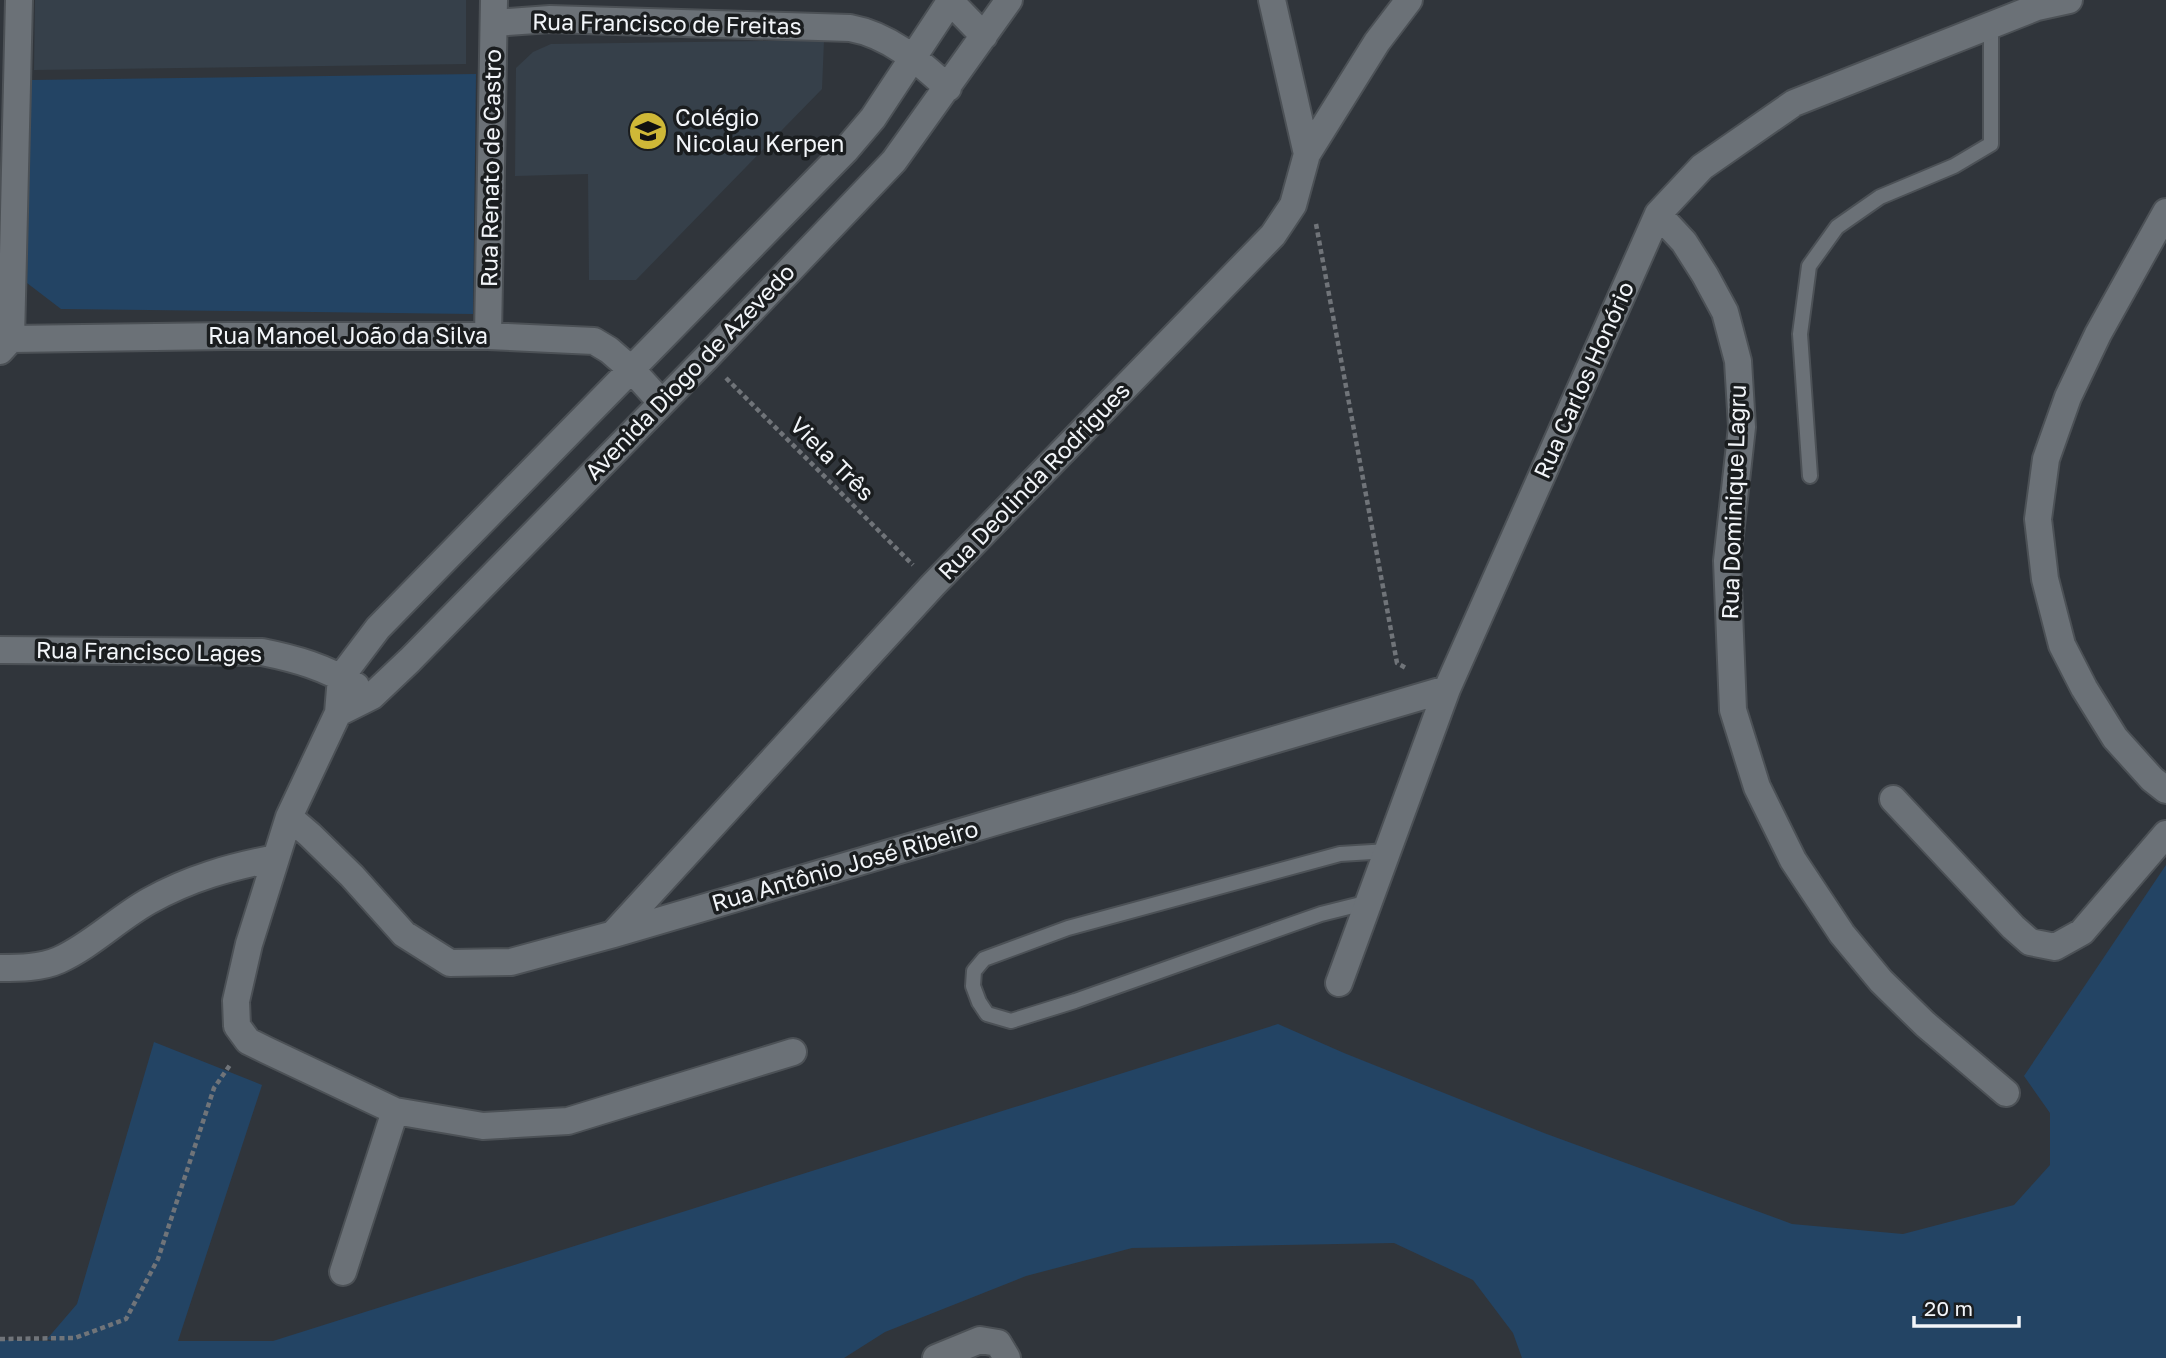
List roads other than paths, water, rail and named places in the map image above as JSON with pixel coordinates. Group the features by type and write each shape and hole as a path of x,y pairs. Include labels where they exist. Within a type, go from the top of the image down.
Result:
{"street":[{"path":"6,345 19,0"},
{"name":"Avenida Diogo de Azevedo","path":"338,713 372,696 410,660 706,358 894,161 1009,0"},
{"path":"1272,0 1307,154"},
{"name":"Rua Deolinda Rodrigues","path":"614,934 933,585 1273,235 1293,205 1307,154 1377,42 1409,0"},
{"name":"Rua Carlos Honório","path":"1339,983 1447,689 1658,214 1702,167 1794,103 2037,7 2069,0"},
{"path":"950,1 984,36"},
{"name":"Avenida Diogo de Azevedo","path":"341,677 378,628 845,151 873,118 950,1"},
{"name":"Rua Francisco de Freitas","path":"494,11 550,19 850,29 873,35 913,57 948,88"},
{"name":"Rua Renato de Castro","path":"488,336 494,11"},
{"path":"2166,212 2098,334 2068,397 2046,459 2038,519 2045,579 2062,645 2084,688 2115,738 2152,779 2166,790"},
{"name":"Rua Dominique Lagru","path":"1658,214 1684,242 1705,275 1725,312 1738,361 1742,427 1727,561 1733,710 1757,787 1793,860 1842,934 1881,981 1925,1024 2006,1093"},
{"name":"Rua Manoel João da Silva","path":"6,345 227,336 488,336 594,341 610,350 632,370 661,402"},
{"path":"663,338 706,358"},
{"name":"Rua Francisco Lages","path":"0,650 262,652 300,660 341,677 372,696"},
{"path":"341,677 338,713 289,817 249,944 236,1000 237,1026 257,1046 395,1111 483,1126 568,1121 793,1052"},
{"name":"Rua Antônio José Ribeiro","path":"289,817 352,876 404,934 450,963 511,962 1447,689"},
{"path":"1893,799 2013,927 2030,942 2055,947 2082,932 2166,834"},
{"path":"0,968 25,968 57,962 94,941 146,902 188,881 230,867 276,858"},
{"path":"343,1272 395,1111"},
{"path":"936,1358 980,1340 998,1343 1007,1358"}],"lane":[{"path":"1810,476 1800,334 1809,266 1837,227 1880,197 1954,166 1992,144 1991,26"},
{"path":"1369,902 1321,914 1076,1001 1011,1021 987,1014 973,986 974,971 984,959 1068,928 1340,854 1388,851"}],"place":[{"name":"Colégio Nicolau Kerpen","path":"648,131"}]}
